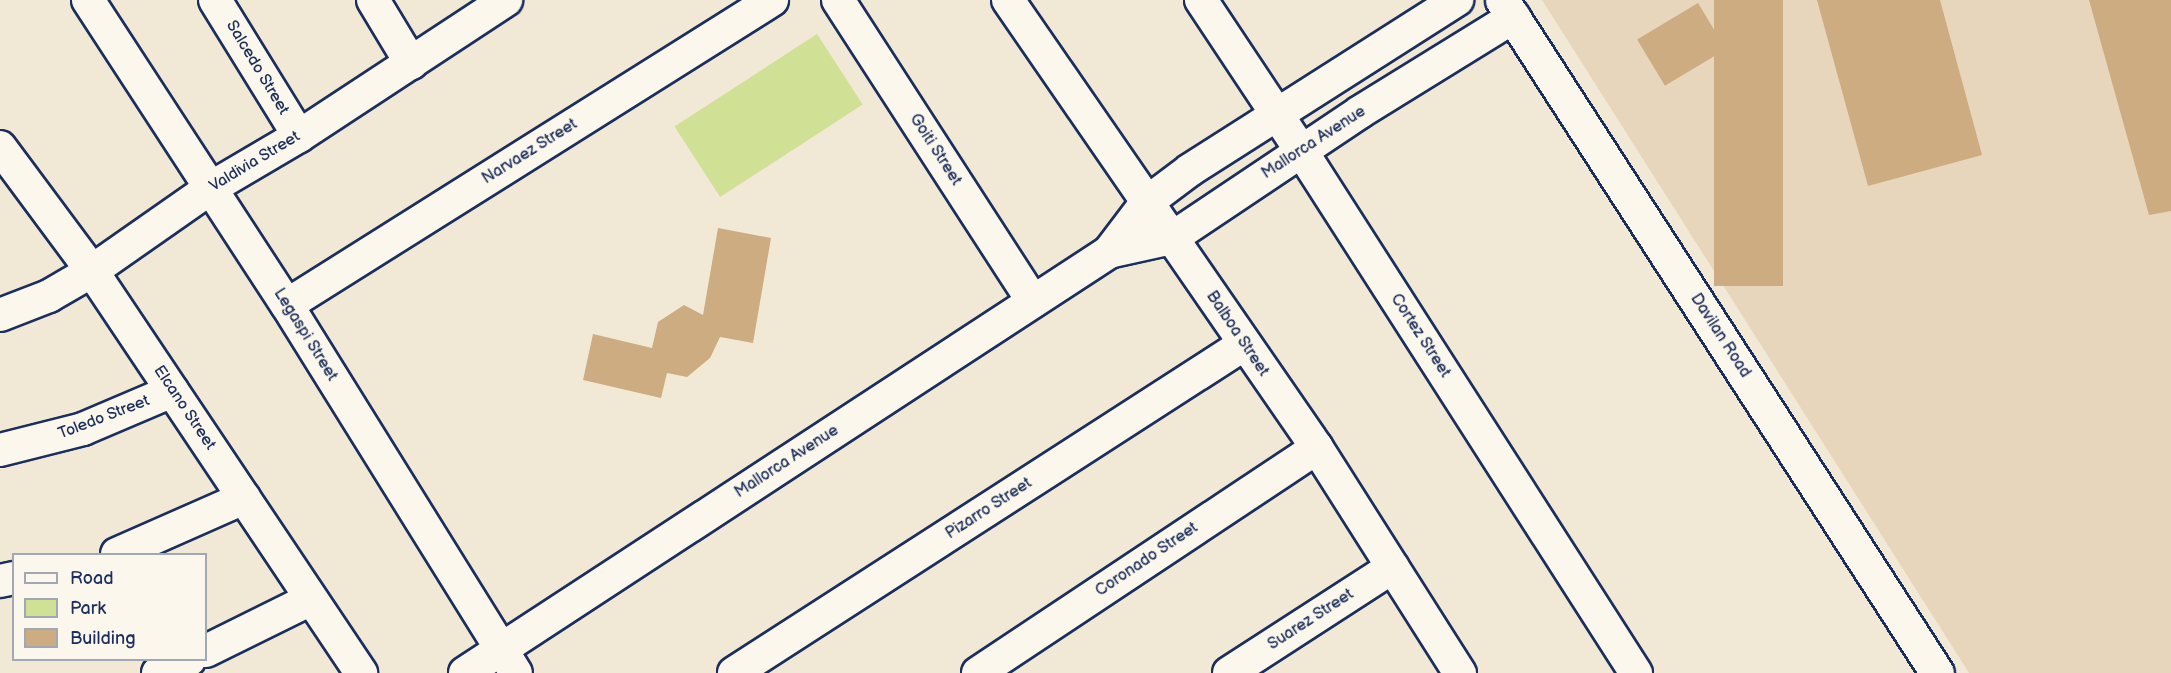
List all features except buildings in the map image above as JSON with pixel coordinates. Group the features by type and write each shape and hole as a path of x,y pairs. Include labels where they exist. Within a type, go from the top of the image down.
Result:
{"main road":[{"name":"Davilan Road","path":"1508,8 1937,673"}],"street":[{"name":"Legaspi Street","path":"88,0 209,189 287,305 508,661"},
{"name":"Salcedo Street","path":"215,0 299,136"},
{"path":"373,0 411,63"},
{"name":"Valdivia Street","path":"0,315 49,296 92,271 209,189 299,136 506,0"},
{"name":"Narvaez Street","path":"287,305 772,0"},
{"name":"Goiti Street","path":"838,0 1033,301"},
{"name":"Balboa Street","path":"1008,0 1243,345 1317,448 1393,567 1454,671"},
{"name":"Cortez Street","path":"1201,0 1302,152 1635,673"},
{"name":"Mallorca Avenue","path":"465,673 508,661 1033,301 1109,252 1146,203 1190,170 1457,0"},
{"name":"Mallorca Avenue","path":"1109,252 1172,238 1387,96 1508,8"},
{"path":"1362,61 1387,96"},
{"name":"Elcano Street","path":"0,147 10,175 92,271 361,673"},
{"name":"Pizarro Street","path":"734,673 1243,345"},
{"name":"Toledo Street","path":"0,450 83,429 172,391"},
{"name":"Coronado Street","path":"978,673 1317,448"},
{"path":"121,553 244,498"},
{"name":"Suarez Street","path":"1229,673 1393,567"},
{"path":"207,651 311,599"},
{"path":"158,673 187,661"}],"shaded area":[{"path":"1542,0 2171,0 2171,673 1969,673"}],"green space":[{"path":"817,34 863,104 720,197 674,127"}]}
